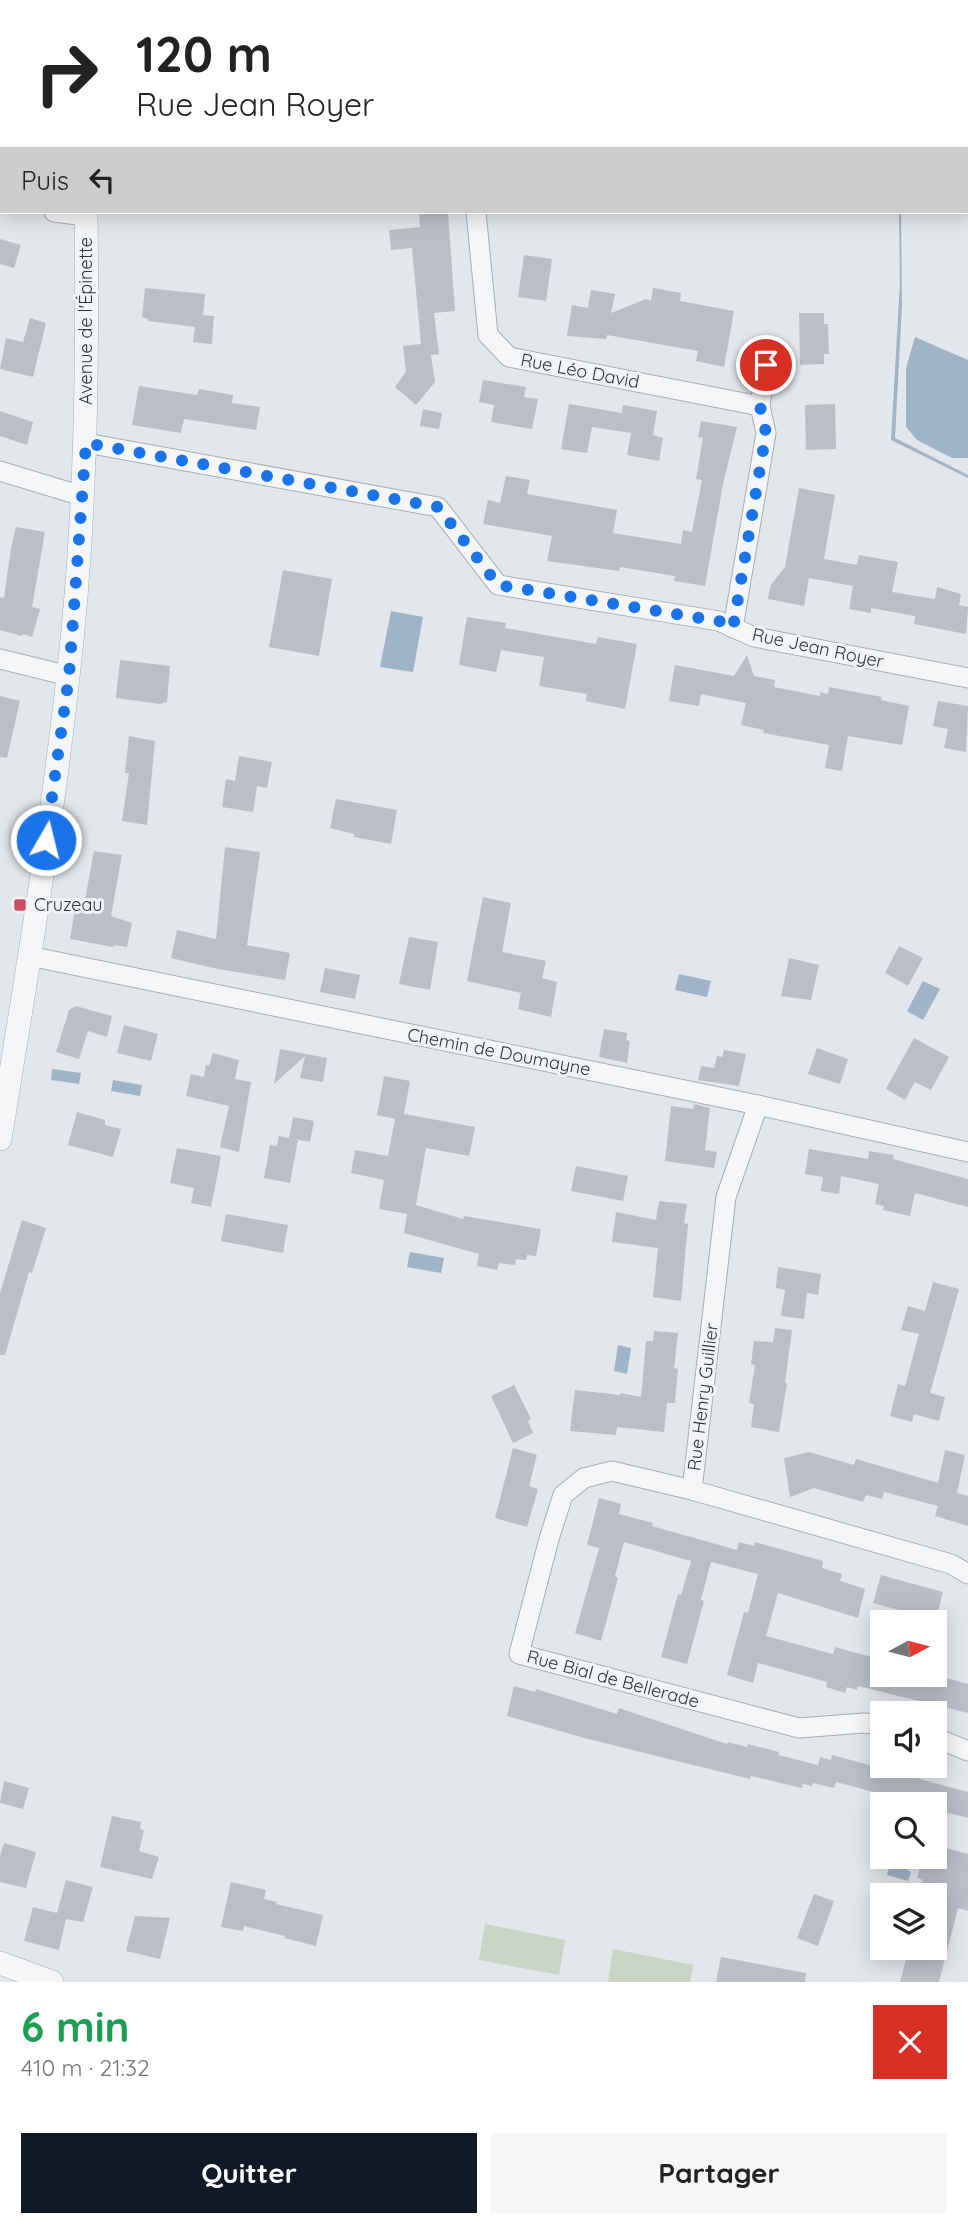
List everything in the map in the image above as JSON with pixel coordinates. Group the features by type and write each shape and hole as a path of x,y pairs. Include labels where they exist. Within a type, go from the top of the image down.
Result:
{"street":[{"name":"Avenue de l'Épinette","path":"0,1139 69,676 86,443 86,214"},
{"name":"Rue Léo David","path":"476,214 488,335 509,357 760,406"},
{"path":"733,628 766,433 760,406 766,365"},
{"name":"Rue Jean Royer","path":"86,443 438,507 498,585 719,621 754,637 968,678"},
{"path":"0,471 82,496"},
{"path":"0,659 69,676"},
{"name":"Chemin de Doumayne","path":"29,956 758,1105 968,1152"},
{"name":"Rue Henry Guillier","path":"758,1105 726,1197 692,1490 951,1564 968,1574"},
{"name":"Rue Bial de Bellerade","path":"692,1490 612,1471 584,1478 563,1495 519,1654 799,1728 870,1724"},
{"path":"947,1742 968,1751"},
{"path":"0,1963 52,1982"}],"green space":[{"path":"485,1924 565,1940 559,1975 479,1960"},
{"path":"613,1949 693,1965 690,1982 608,1982"}],"water":[{"path":"901,214 902,305 895,438 968,475 968,478 891,440"},
{"path":"915,337 968,360 968,458 952,458 917,440 906,427 906,368"},
{"path":"391,611 423,617 413,672 380,667"},
{"path":"679,974 711,981 707,997 675,990"},
{"path":"923,981 940,989 923,1020 907,1011"},
{"path":"52,1069 81,1073 79,1084 51,1080"},
{"path":"113,1080 142,1085 140,1096 111,1091"},
{"path":"410,1252 444,1258 441,1273 407,1267"},
{"path":"618,1345 631,1348 627,1374 614,1371"},
{"path":"889,1869 906,1869 911,1872 908,1881 887,1875"}],"building":[{"path":"419,214 448,214 455,311 434,313 439,354 431,355 435,382 416,405 395,387 406,372 403,346 421,344 412,248 391,250 389,230 420,227"},
{"path":"0,239 21,245 14,268 0,264"},
{"path":"524,255 552,259 546,301 518,297"},
{"path":"145,288 205,294 203,315 214,316 212,344 193,342 195,327 148,321 142,317"},
{"path":"653,288 681,293 680,301 734,311 724,367 696,361 698,351 607,335 606,339 567,336 572,305 588,308 591,290 615,294 611,313 646,299 651,301"},
{"path":"799,313 824,313 824,324 828,324 829,354 824,354 824,364 800,365"},
{"path":"30,318 46,323 33,377 0,369 6,338 23,342"},
{"path":"483,380 526,387 524,397 538,399 532,429 491,422 494,405 479,402"},
{"path":"139,386 197,395 199,389 233,395 232,403 260,407 256,430 184,419 181,433 132,425"},
{"path":"569,404 622,413 623,405 657,411 653,435 663,438 659,461 627,455 631,433 592,427 587,453 561,449"},
{"path":"835,404 836,449 806,450 805,405"},
{"path":"423,409 442,413 439,429 420,426"},
{"path":"0,411 33,422 27,445 0,436"},
{"path":"701,421 737,427 723,484 705,586 674,581 675,576 620,567 619,571 547,561 552,536 483,524 488,500 500,503 506,476 530,480 527,494 617,510 613,533 681,544 683,530 692,532 702,480 696,479 703,438 698,437"},
{"path":"799,488 835,495 824,559 857,565 859,555 898,562 892,592 935,599 937,587 961,594 959,605 968,607 966,634 914,624 915,616 871,608 871,613 849,609 853,586 809,578 804,606 768,599 770,586 785,567"},
{"path":"16,527 45,532 32,607 40,609 32,637 0,630 0,597 4,598"},
{"path":"283,570 332,579 319,656 269,647"},
{"path":"467,617 506,623 505,628 596,644 598,637 637,644 625,709 586,701 587,694 539,686 544,657 501,650 496,672 459,665"},
{"path":"747,655 754,676 775,680 774,687 820,696 820,692 828,694 829,687 882,697 881,700 909,706 902,745 848,736 842,771 825,768 829,745 763,733 764,730 741,725 746,703 701,694 699,706 669,701 675,665 734,676"},
{"path":"120,660 170,666 167,702 160,704 116,698"},
{"path":"0,696 20,701 7,758 0,757"},
{"path":"938,701 968,706 966,752 944,748 948,729 933,726"},
{"path":"129,736 155,741 147,825 122,821 129,773 125,773"},
{"path":"239,756 272,762 267,788 257,786 253,812 222,807 226,779 235,781"},
{"path":"336,799 397,810 391,844 354,837 354,834 330,828"},
{"path":"225,847 260,852 247,945 290,953 285,980 171,958 177,930 216,939"},
{"path":"94,851 122,855 111,916 132,923 127,947 70,939 75,910 83,911"},
{"path":"483,897 511,903 502,952 546,961 542,978 557,982 551,1017 518,1009 521,993 467,981"},
{"path":"409,937 438,942 430,990 399,984"},
{"path":"899,946 923,958 908,986 885,973"},
{"path":"789,958 819,965 811,1000 781,996"},
{"path":"325,968 360,975 355,999 320,992"},
{"path":"76,1006 112,1016 107,1037 88,1031 79,1059 56,1052 69,1010"},
{"path":"124,1025 158,1034 151,1061 117,1053"},
{"path":"604,1029 627,1033 626,1040 630,1041 627,1063 599,1057"},
{"path":"914,1038 949,1057 931,1090 915,1082 905,1100 886,1089"},
{"path":"817,1048 848,1059 840,1084 808,1074"},
{"path":"280,1049 327,1058 323,1082 300,1078 305,1056 274,1084"},
{"path":"724,1050 746,1054 739,1086 698,1080 701,1066 714,1068 717,1056 722,1057"},
{"path":"213,1053 239,1060 235,1079 251,1082 239,1152 220,1147 229,1106 186,1096 191,1074 204,1077 206,1065 209,1066"},
{"path":"384,1076 410,1081 404,1114 475,1127 469,1156 426,1148 416,1205 463,1219 464,1216 541,1229 536,1256 527,1255 526,1260 516,1259 515,1265 499,1263 497,1270 477,1266 479,1254 404,1233 407,1214 379,1209 384,1180 351,1173 355,1150 388,1156 395,1119 377,1115"},
{"path":"694,1104 710,1108 705,1150 717,1152 714,1168 665,1161 671,1106 693,1109"},
{"path":"77,1112 105,1120 105,1125 121,1129 113,1157 68,1145"},
{"path":"293,1117 314,1121 310,1142 289,1138"},
{"path":"279,1136 298,1140 290,1183 264,1178 270,1145 277,1146"},
{"path":"177,1148 221,1156 211,1207 191,1203 194,1188 170,1183"},
{"path":"809,1149 868,1159 869,1151 894,1155 893,1159 968,1179 968,1207 915,1193 910,1216 883,1210 884,1206 875,1204 879,1184 841,1176 839,1194 821,1191 823,1177 805,1174"},
{"path":"576,1166 628,1176 623,1201 571,1191"},
{"path":"659,1201 687,1204 684,1223 688,1224 681,1301 653,1297 658,1248 612,1242 616,1212 656,1220"},
{"path":"226,1214 288,1225 283,1253 221,1241"},
{"path":"22,1220 46,1228 32,1273 29,1272 5,1355 0,1355 0,1293"},
{"path":"778,1267 821,1274 818,1295 807,1293 804,1319 781,1316 785,1290 776,1288"},
{"path":"933,1282 959,1289 930,1393 945,1397 939,1421 914,1414 912,1422 890,1416 898,1384 905,1386 919,1334 901,1330 908,1306 925,1311"},
{"path":"775,1328 792,1330 779,1432 751,1427 754,1404 749,1403 755,1365 751,1364 754,1341 773,1342"},
{"path":"654,1331 678,1333 674,1368 678,1369 675,1403 667,1403 664,1432 617,1427 616,1435 570,1431 575,1390 641,1397 646,1341 653,1341"},
{"path":"514,1385 531,1419 528,1421 533,1433 513,1443 491,1396"},
{"path":"513,1448 537,1455 529,1486 538,1489 527,1527 495,1518"},
{"path":"945,1450 965,1455 957,1493 968,1496 968,1526 935,1516 938,1506 884,1492 882,1499 866,1495 863,1502 814,1488 790,1497 784,1458 809,1452 854,1465 856,1459 938,1483"},
{"path":"599,1498 621,1504 619,1514 737,1550 739,1542 754,1546 755,1542 823,1561 822,1568 842,1574 840,1581 865,1589 858,1618 778,1593 766,1636 833,1654 835,1647 870,1657 870,1687 947,1687 947,1678 968,1684 968,1713 947,1708 947,1701 919,1701 858,1686 857,1690 847,1687 845,1693 826,1687 827,1682 758,1663 753,1683 727,1675 744,1612 748,1613 758,1574 711,1562 701,1600 704,1601 687,1664 661,1657 678,1594 681,1595 691,1561 624,1542 615,1576 618,1578 601,1641 575,1633 599,1548 587,1545"},
{"path":"881,1575 943,1592 938,1610 899,1610 873,1603"},
{"path":"514,1686 535,1692 536,1689 617,1714 619,1708 727,1744 728,1742 747,1747 748,1744 818,1765 820,1757 831,1760 832,1755 870,1765 870,1778 919,1778 968,1792 968,1818 947,1812 947,1792 873,1792 836,1782 834,1788 813,1783 812,1786 803,1784 802,1788 751,1776 750,1779 507,1716"},
{"path":"4,1781 29,1788 23,1809 0,1803"},
{"path":"112,1816 141,1822 140,1829 144,1830 139,1851 159,1857 152,1879 100,1867"},
{"path":"4,1843 36,1852 26,1888 0,1882 0,1856"},
{"path":"947,1848 968,1854 968,1911 958,1908 947,1951 947,1883 922,1883 923,1880 917,1878 920,1869 947,1869"},
{"path":"66,1880 93,1887 83,1922 66,1919 59,1950 24,1941 33,1907 57,1913"},
{"path":"231,1882 266,1890 264,1899 277,1902 276,1904 323,1915 316,1946 244,1926 243,1931 221,1927"},
{"path":"814,1894 834,1901 818,1946 797,1938"},
{"path":"135,1916 170,1918 160,1959 126,1951"},
{"path":"721,1957 806,1973 805,1982 716,1982"},
{"path":"906,1960 945,1960 939,1982 900,1982"}],"place":[{"name":"Cruzeau","path":"20,905"}],"route":[{"path":"46,840 69,676 86,443 438,507 498,585 719,621 733,628 766,433 760,406 766,365"}]}
